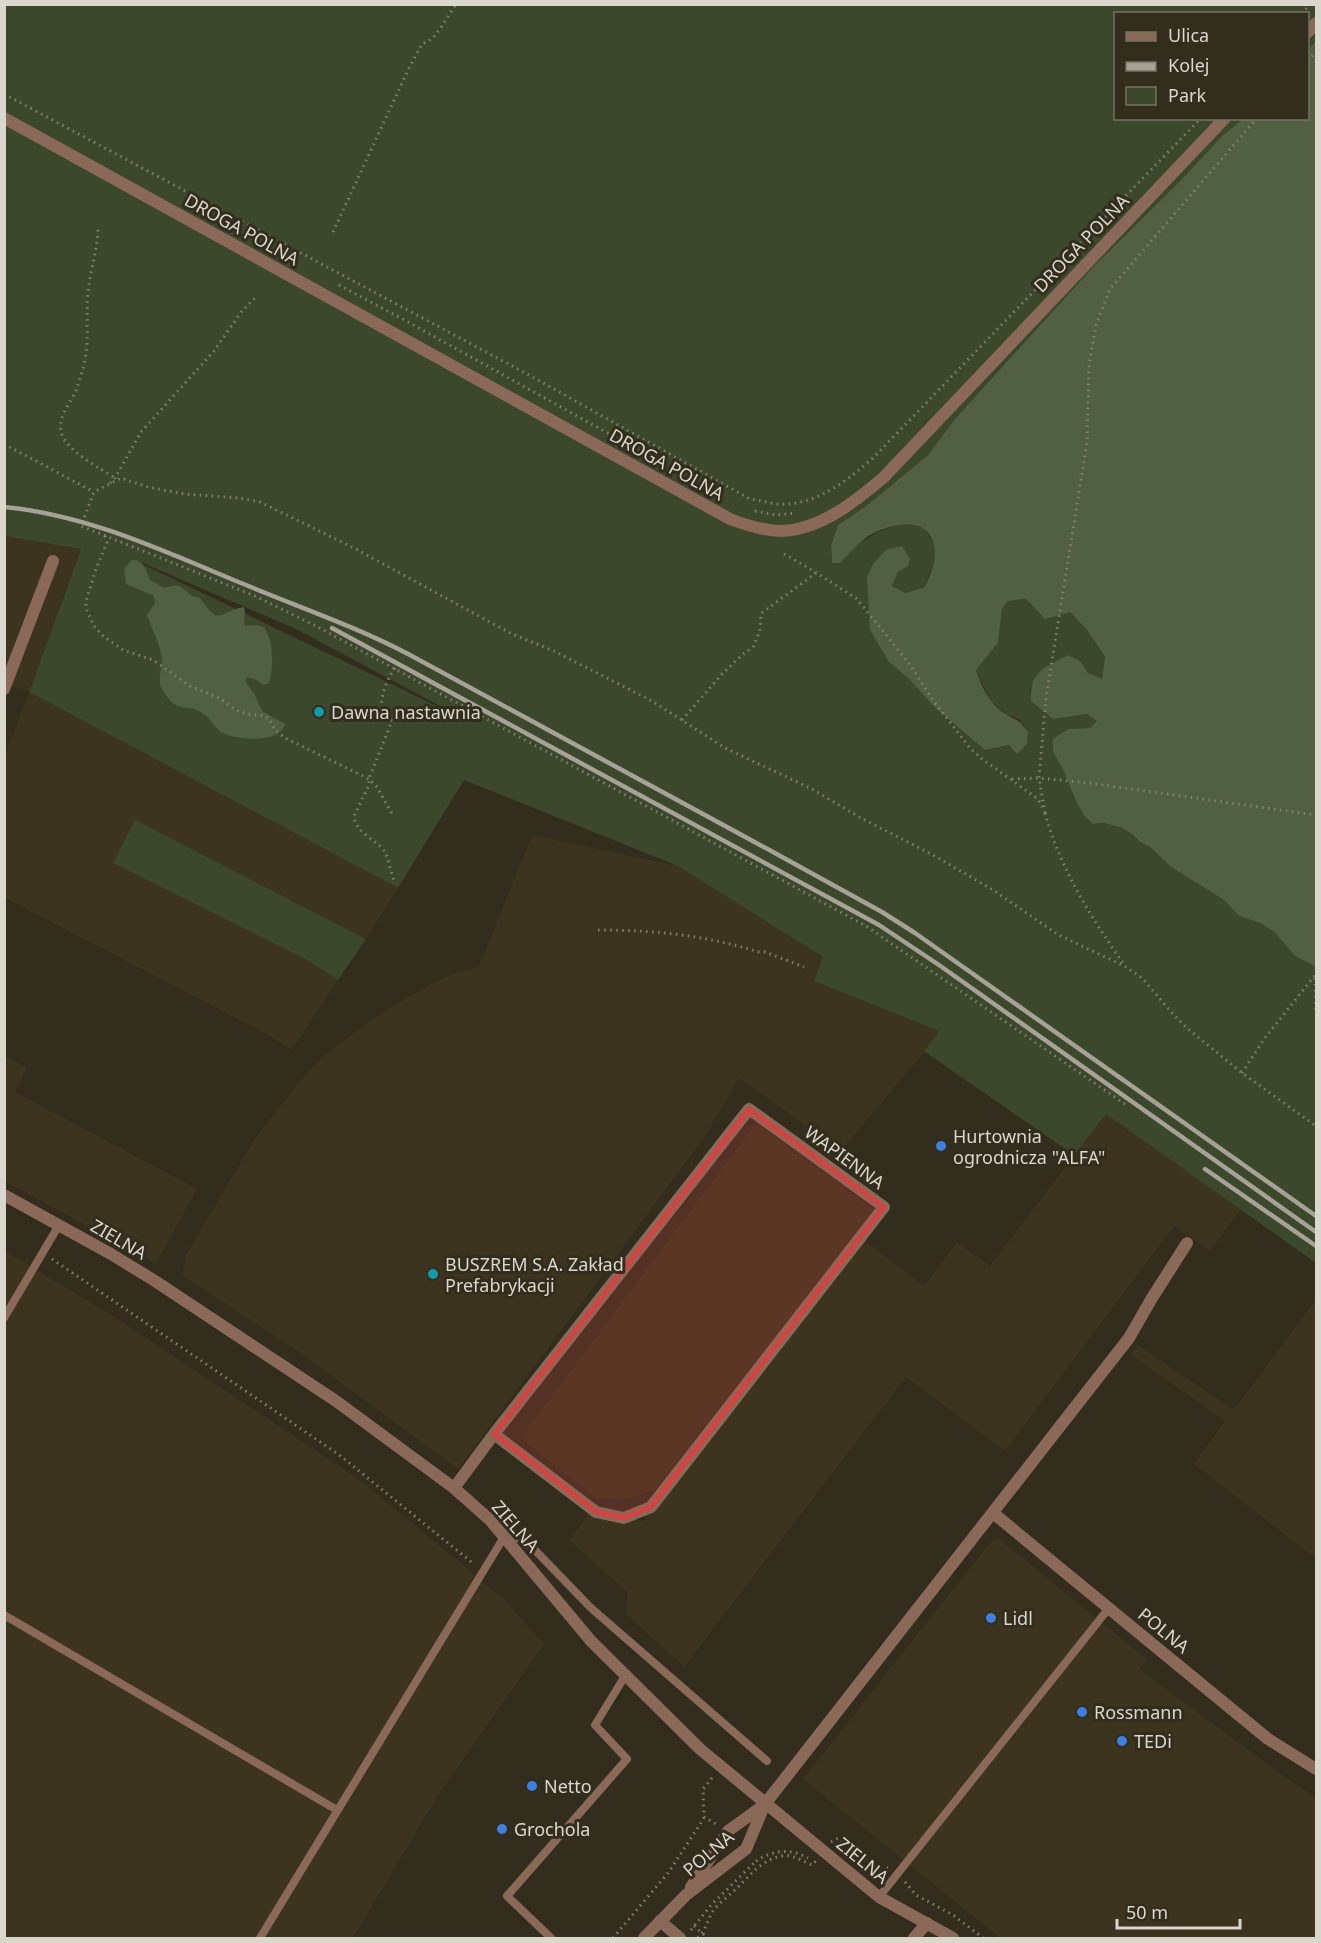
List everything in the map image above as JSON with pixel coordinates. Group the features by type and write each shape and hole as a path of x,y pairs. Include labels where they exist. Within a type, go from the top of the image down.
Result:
{"street":[{"name":"DROGA POLNA","path":"4,118 730,519 753,527 781,531 808,526 831,515 885,477 932,429 1013,339 1223,120"},
{"path":"4,689 53,561"},
{"name":"WAPIENNA","path":"454,1488 494,1434 749,1109 884,1207 651,1507 624,1518 596,1512 494,1434"},
{"name":"ZIELNA","path":"4,1195 155,1281 326,1395 454,1488 490,1520 570,1617 625,1676 700,1749 879,1897 953,1938"},
{"name":"POLNA","path":"645,1938 686,1894 746,1849 765,1804 1129,1338 1187,1243"},
{"name":"POLNA","path":"993,1513 1268,1739 1317,1769"},
{"name":"POLNA","path":"686,1894 728,1831 765,1804"},
{"path":"660,1921 680,1938"},
{"path":"914,1938 927,1923"}],"lane":[{"path":"4,1318 59,1225"},
{"path":"490,1520 531,1546 591,1608 767,1761"},
{"path":"260,1938 504,1537"},
{"path":"879,1897 1109,1608"},
{"path":"4,1615 338,1810"},
{"path":"551,1938 507,1896 627,1759 595,1725 625,1676"}],"path":[{"path":"333,232 409,68 422,44 432,39 456,4"},
{"path":"4,94 529,375 750,499 779,504 802,501 822,494 853,476 884,447 1198,120"},
{"path":"1045,813 1039,778 1046,698 1087,442 1089,365 1096,325 1110,289 1255,120"},
{"path":"98,230 97,249 88,291 84,364 76,392 61,424 61,431 74,451 115,478"},
{"path":"335,283 692,480"},
{"path":"107,486 115,478 141,432 214,351 242,311 256,297"},
{"path":"4,444 94,492"},
{"path":"1125,1104 866,926 318,627 255,596 81,526 94,492 121,478 184,495 239,498 260,502 352,547 512,634 554,651 652,701 725,748 810,788 961,871 1057,934 1126,967 1143,979 1188,1029 1242,1073 1317,1126"},
{"path":"748,510 776,515 798,513"},
{"path":"105,536 107,543 86,601 94,626 103,636 123,650 153,660 190,686 219,698 238,711 265,716 275,730 285,738 369,779 383,797 392,814"},
{"path":"784,554 857,599 908,662 934,703 970,748 1038,799 1059,853 1085,906 1126,967"},
{"path":"682,720 721,675 753,647 760,631 761,614 817,573"},
{"path":"395,668 381,694 380,709 381,713 392,721 368,787 355,812 354,821 358,828 386,854 391,876 395,882"},
{"path":"1010,779 1039,778 1089,783 1317,815"},
{"path":"598,930 678,933 765,952 804,967"},
{"path":"1242,1073 1264,1039 1316,975"},
{"path":"1316,975 1317,1014"},
{"path":"43,1252 338,1454 482,1571"},
{"path":"613,1938 668,1873 704,1817"},
{"path":"815,1864 832,1840 838,1838 871,1864 886,1867 916,1895 953,1915 983,1938"},
{"path":"756,1861 775,1852 790,1851 806,1857 815,1864"},
{"path":"698,1938 714,1911 743,1881 766,1862 786,1856 815,1864"},
{"path":"694,1926 708,1938"}],"highlighted area":[{"path":"749,1109 884,1207 651,1507 624,1518 596,1512 494,1434"}],"shaded area":[{"path":"5,534 81,548 29,692 5,683"},
{"path":"29,692 398,888 366,939 135,821 114,862 307,960 338,980 292,1050 261,1031 5,898 4,758"},
{"path":"785,823 1316,1263 1241,1209 1210,1251 1174,1226 1005,1451 906,1377 684,1667 626,1614 627,1592 569,1540 589,1514 643,1521 863,1239 924,1286 957,1242 990,1266 1074,1155 924,1052 841,1151 739,1078 704,1138 458,1469 302,1354 182,1275 186,1255 254,1140 298,1083 321,1058 374,1018 413,994 445,977 479,966 532,835 678,866 823,957 814,981 936,1030"},
{"path":"5,1056 27,1068 15,1092 197,1189 156,1264 5,1181"},
{"path":"756,1123 875,1210 655,1490 624,1499 596,1498 520,1438"},
{"path":"5,1251 126,1324 357,1478 504,1599 544,1644 439,1794 353,1938 5,1938"},
{"path":"1316,1299 1316,1559 1194,1464 1225,1421 1131,1355 1138,1345 1234,1410"},
{"path":"999,1539 1147,1659 1139,1669 1316,1798 1316,1938 1000,1938 803,1779 992,1540"}],"green space":[{"path":"4,5 1316,5 1316,41 1309,48 1309,12 1114,12 1114,120 1242,120 1222,136 1094,266 954,420 928,455 866,506 838,525 831,545 832,563 862,541 888,528 913,523 923,527 933,541 935,554 925,587 905,593 892,586 898,572 908,566 886,550 889,662 911,681 935,708 985,750 1009,745 1017,753 1027,744 1028,731 1019,719 1006,714 990,701 976,670 998,643 1002,609 1008,601 1026,599 1036,608 1070,612 1087,630 1105,658 1102,680 1088,673 1081,662 1030,687 1031,700 1053,719 1087,714 1098,721 1090,728 1068,730 1053,752 1094,824 1104,823 1122,828 1132,834 1171,867 1224,900 1239,916 1260,923 1274,932 1295,956 1316,967 1316,1263 1106,1114 1074,1155 924,1051 939,1031 814,981 823,957 678,866 464,780 398,888 29,692 81,549 5,536","holes":["138,561 296,629 470,722 138,562"]},
{"path":"1316,41 1316,967 1295,956 1274,932 1260,923 1239,916 1224,900 1171,867 1132,834 1122,828 1104,823 1093,824 1085,817 1053,752 1053,739 1068,729 1090,728 1097,721 1087,714 1053,719 1031,701 1033,683 1040,672 1068,655 1081,662 1088,673 1102,679 1105,657 1087,630 1070,612 1045,619 1026,599 1008,601 1002,609 998,643 976,670 991,700 1000,710 1020,722 1028,732 1027,744 1017,754 1009,745 985,750 935,708 911,681 889,662 870,630 867,577 873,564 886,550 902,546 910,559 908,566 898,572 892,586 905,593 925,587 935,554 933,542 928,533 921,527 903,524 884,529 863,540 840,563 832,563 831,545 838,525 866,506 928,455 954,420 1094,266 1222,136 1242,120 1309,120 1309,48"},
{"path":"132,560 142,564 150,580 164,588 176,585 181,587 192,596 200,598 216,616 244,607 245,626 264,627 270,640 272,654 269,683 263,685 247,677 245,681 254,693 262,711 285,724 281,730 275,735 257,739 230,735 220,731 198,710 178,706 168,698 160,681 161,652 147,615 155,603 154,596 126,584 124,569"},
{"path":"135,820 366,939 338,980 307,960 113,863"}],"railway":[{"path":"4,507 67,518 128,537 349,627 410,655 882,912 1316,1216"},
{"path":"332,628 879,925 1316,1232"},
{"path":"1205,1169 1316,1246"}],"place":[{"name":"Dawna nastawnia","path":"319,712"},
{"name":"Hurtownia ogrodnicza \"ALFA\"","path":"941,1146"},
{"name":"BUSZREM S.A. Zakład Prefabrykacji","path":"433,1274"},
{"name":"Lidl","path":"991,1618"},
{"name":"Rossmann","path":"1082,1712"},
{"name":"TEDi","path":"1122,1741"},
{"name":"Netto","path":"532,1786"},
{"name":"Grochola","path":"502,1829"}]}
